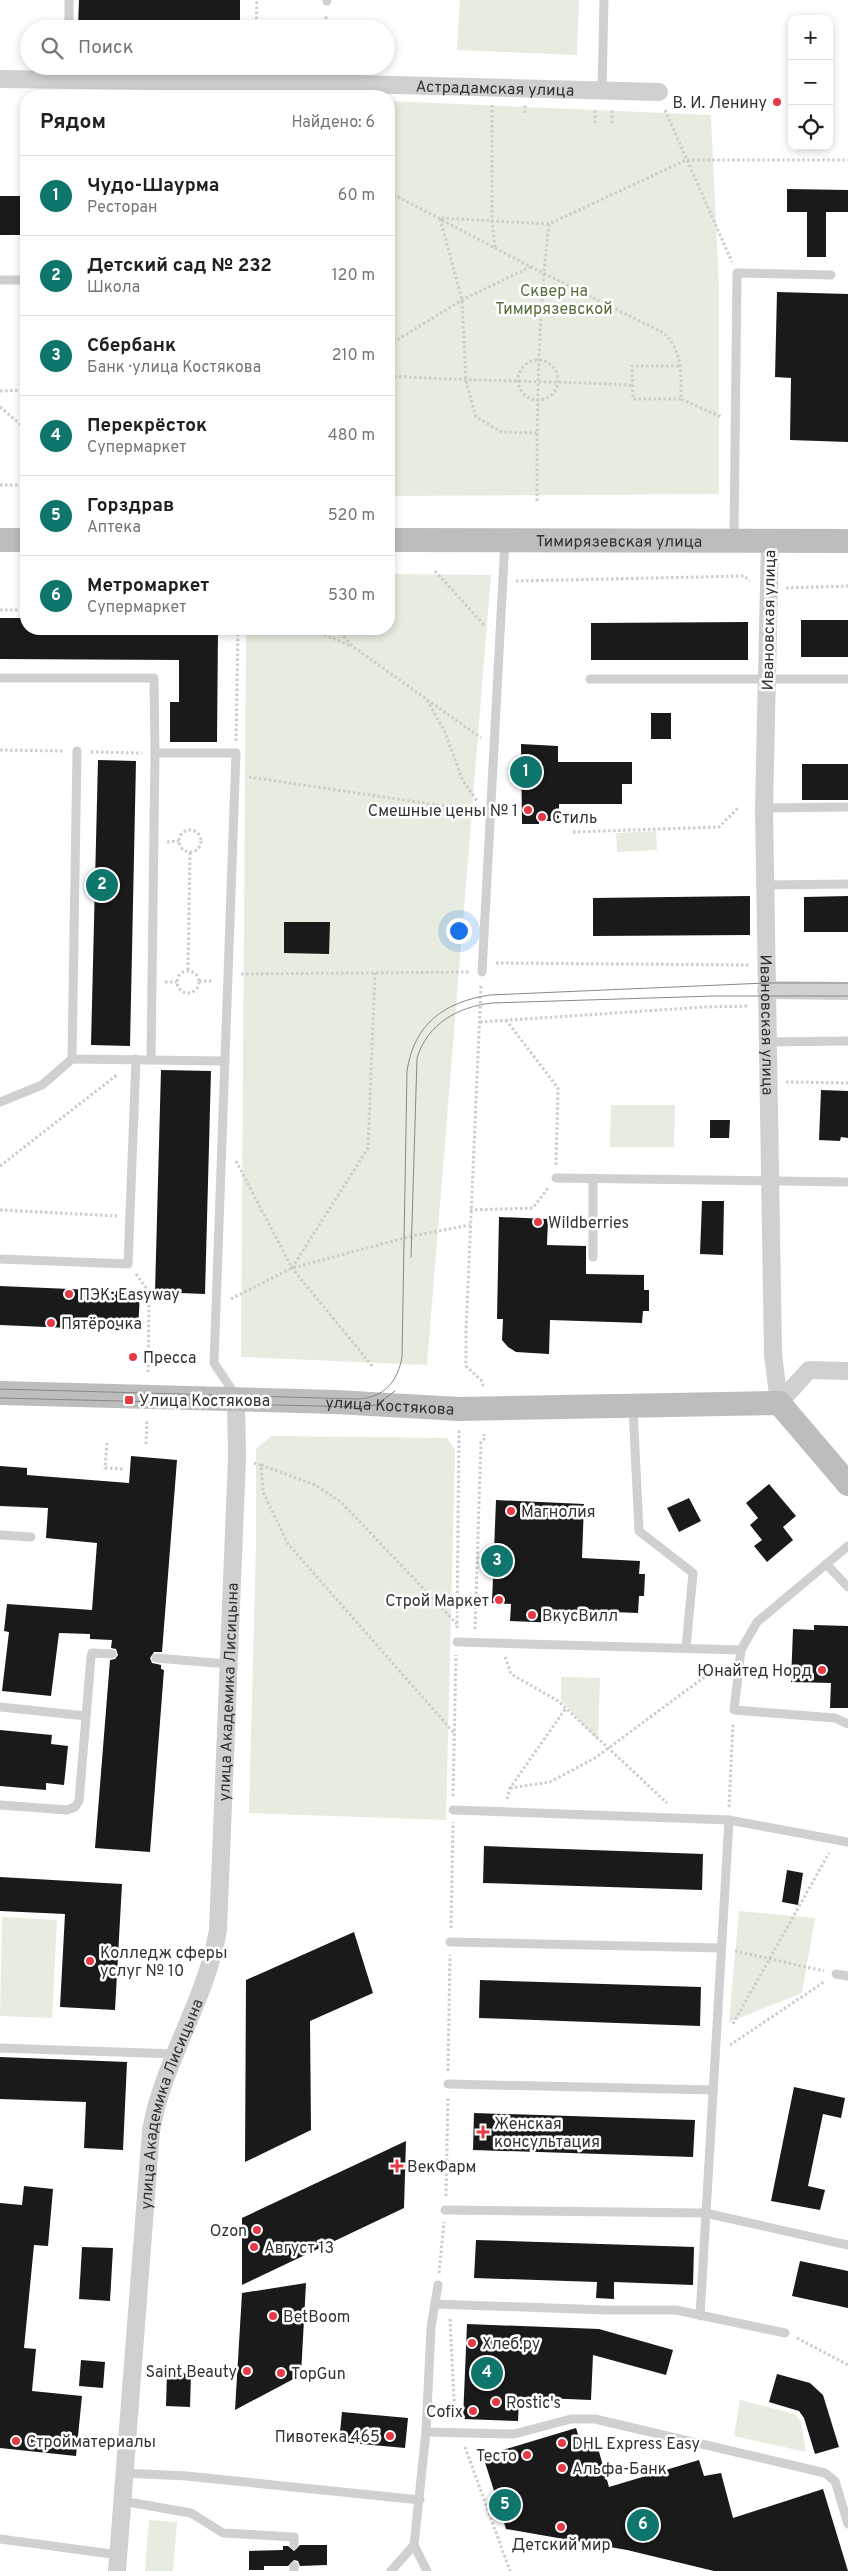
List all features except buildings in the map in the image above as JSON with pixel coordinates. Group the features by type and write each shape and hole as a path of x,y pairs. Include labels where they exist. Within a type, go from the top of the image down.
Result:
{"street":[{"name":"Астрадамская улица","path":"0,79 47,75"},
{"name":"Астрадамская улица","path":"92,75 169,82 318,82 603,97 659,92"},
{"name":"Тимирязевская улица","path":"395,540 734,539 848,541"},
{"path":"0,540 20,540"},
{"name":"Ивановская улица","path":"770,540 764,808 773,1354 779,1404"},
{"path":"766,990 848,991"},
{"path":"848,1371 809,1370 779,1404 848,1484"},
{"name":"улица Костякова","path":"0,1393 336,1402 459,1409 633,1408 779,1404"},
{"name":"улица Академика Лисицына","path":"118,2563 151,2131 159,2099 208,1974 218,1930 237,1457 236,1400"}],"lane":[{"path":"68,0 69,20"},
{"path":"603,97 604,0"},
{"path":"169,82 179,90"},
{"path":"734,539 737,273 831,275"},
{"path":"0,280 20,280"},
{"path":"482,968 505,540"},
{"path":"0,678 154,678 155,753 151,1059"},
{"path":"590,679 848,679"},
{"path":"72,1060 77,751"},
{"path":"155,753 236,753 214,1363 236,1396 236,1400"},
{"path":"764,808 848,807"},
{"path":"765,885 848,884"},
{"path":"767,1042 848,1041"},
{"path":"0,1258 128,1264 136,1059"},
{"path":"0,1102 42,1086 72,1060 151,1059 225,1061"},
{"path":"556,1178 848,1182"},
{"path":"593,1178 593,1257"},
{"path":"633,1408 639,1531 693,1573 686,1648"},
{"path":"0,1535 31,1537"},
{"path":"848,1546 757,1622 741,1650 734,1710 835,1718 848,1724"},
{"path":"826,1564 848,1587"},
{"path":"457,1642 741,1650"},
{"path":"0,1805 68,1810 75,1808 79,1801 92,1653 112,1654"},
{"path":"156,1658 228,1664"},
{"path":"0,1706 86,1716"},
{"path":"453,1810 729,1820 848,1842"},
{"path":"700,2316 729,1820"},
{"path":"450,1942 721,1948"},
{"path":"836,1974 848,1976"},
{"path":"0,2048 176,2054"},
{"path":"448,2084 713,2090"},
{"path":"445,2210 705,2213 848,2245"},
{"path":"391,2571 414,2545 426,2432 431,2328 438,2285"},
{"path":"435,2304 676,2310 785,2333"},
{"path":"426,2432 514,2434 570,2419 595,2419 825,2473 835,2481 848,2524"},
{"path":"124,2473 187,2476 420,2500"},
{"path":"122,2500 191,2513 223,2533 294,2537 294,2545"},
{"path":"0,2539 118,2563"},
{"path":"414,2545 427,2571"}],"path":[{"path":"256,20 257,0"},
{"path":"659,92 686,160 737,273"},
{"path":"594,123 603,97"},
{"path":"603,97 612,123"},
{"path":"492,99 492,220 495,248"},
{"path":"440,218 549,224 686,160 848,160"},
{"path":"395,195 531,267 664,333 670,339 681,366 681,399"},
{"path":"440,218 462,300 466,381 476,417 502,432 537,433"},
{"path":"537,501 537,400 543,273 549,224"},
{"path":"395,341 462,300 531,267"},
{"path":"539,361 552,367 558,382 552,395 537,400 526,396 518,380 522,368 527,364 539,361"},
{"path":"681,366 632,366 633,399 681,399 734,423"},
{"path":"395,376 466,381 518,380 633,385"},
{"path":"0,391 20,390"},
{"path":"0,408 20,424"},
{"path":"0,485 20,485"},
{"path":"435,571 499,641"},
{"path":"503,581 744,576 755,586"},
{"path":"785,588 848,586"},
{"path":"0,610 20,610"},
{"path":"236,753 238,635"},
{"path":"325,635 352,646"},
{"path":"342,635 352,646 494,747"},
{"path":"426,699 444,730 463,781 473,798 491,813"},
{"path":"236,775 491,813"},
{"path":"573,832 719,827 738,808"},
{"path":"189,830 195,831 201,841 200,846 190,852 184,851 178,841 184,832 189,830"},
{"path":"188,970 190,852"},
{"path":"228,974 375,973 482,968 749,965"},
{"path":"188,970 194,972 200,981 194,991 189,993 183,991 177,982 178,976 188,970"},
{"path":"292,1268 368,1148 375,973"},
{"path":"481,996 470,1210 466,1366 483,1386"},
{"path":"480,1022 704,1007 751,1006"},
{"path":"470,1210 533,1208 556,1178 558,1088 506,1020"},
{"path":"0,1166 136,1059"},
{"path":"780,1081 848,1083"},
{"path":"222,1137 292,1268 373,1367"},
{"path":"0,1210 130,1216"},
{"path":"216,1306 292,1268 412,1236 470,1225"},
{"path":"128,1264 149,1292 148,1372"},
{"path":"438,2285 445,2210 457,1642 459,1409"},
{"path":"146,1444 147,1420"},
{"path":"474,1642 481,1442 485,1438 484,1434"},
{"path":"107,1444 105,1468 124,1469"},
{"path":"248,1460 315,1485 341,1502 457,1624"},
{"path":"261,1465 263,1492 288,1544 455,1734"},
{"path":"499,1643 511,1674 566,1708 683,1818"},
{"path":"510,1788 550,1782 610,1748 714,1670 740,1664"},
{"path":"503,1812 510,1788 566,1708"},
{"path":"729,1820 734,1710"},
{"path":"714,2055 771,1958 836,1840"},
{"path":"721,1948 836,1974"},
{"path":"714,2055 836,1974"},
{"path":"785,2333 848,2365"}],"green space":[{"path":"460,0 579,0 577,55 457,50"},
{"name":"Сквер на Тимирязевской","path":"395,101 711,115 719,288 719,494 395,496"},
{"path":"395,574 491,575 427,1365 241,1357 246,635 395,635"},
{"path":"656,831 657,850 617,852 616,833"},
{"path":"611,1105 675,1105 674,1147 610,1147"},
{"path":"271,1436 447,1438 455,1450 446,1820 249,1813 256,1543 256,1449"},
{"path":"561,1677 600,1678 598,1741 561,1700"},
{"path":"739,1911 815,1918 802,1993 729,2022"},
{"path":"2,1917 57,1920 52,2018 0,2016"},
{"path":"740,2400 795,2414 801,2422 806,2452 734,2436"},
{"path":"149,2520 177,2522 173,2571 145,2571"}],"tram line":[{"path":"0,1389 358,1399 367,1398 382,1392 393,1381 402,1357 407,1071 416,1040 434,1018 459,1003 490,995 766,983 848,983"},
{"path":"411,1257 417,1058 429,1035 437,1026 456,1013 467,1008 492,1003 714,996 848,996"},
{"path":"0,1398 358,1407 376,1405 395,1391"}],"place":[{"name":"В. И. Ленину","path":"777,102"},
{"name":"Чудо-Шаурма","path":"526,772"},
{"name":"Смешные цены № 1","path":"528,810"},
{"name":"Стиль","path":"542,817"},
{"name":"Детский сад № 232","path":"102,885"},
{"name":"Wildberries","path":"538,1222"},
{"name":"ПЭК: Easyway","path":"69,1294"},
{"name":"Пятёрочка","path":"51,1323"},
{"name":"Пресса","path":"133,1357"},
{"name":"Улица Костякова","path":"129,1400"},
{"name":"Магнолия","path":"511,1511"},
{"name":"Сбербанк","path":"497,1561"},
{"name":"Строй Маркет","path":"499,1600"},
{"name":"ВкусВилл","path":"532,1615"},
{"name":"Юнайтед Норд","path":"822,1670"},
{"name":"Колледж сферы услуг № 10","path":"90,1961"},
{"name":"Женская консультация","path":"483,2132"},
{"name":"ВекФарм","path":"397,2166"},
{"name":"Ozon","path":"257,2230"},
{"name":"Август 13","path":"254,2247"},
{"name":"BetBoom","path":"273,2316"},
{"name":"Хлеб.ру","path":"472,2343"},
{"name":"Saint Beauty","path":"247,2371"},
{"name":"TopGun","path":"281,2373"},
{"name":"Перекрёсток","path":"487,2373"},
{"name":"Rostic's","path":"496,2402"},
{"name":"Cofix","path":"473,2411"},
{"name":"Пивотека 465","path":"390,2436"},
{"name":"Стройматериалы","path":"16,2441"},
{"name":"DHL Express Easy","path":"562,2443"},
{"name":"Тесто","path":"527,2455"},
{"name":"Альфа-Банк","path":"562,2468"},
{"name":"Горздрав","path":"505,2505"},
{"name":"Метромаркет","path":"643,2525"},
{"name":"Детский мир","path":"561,2527"}]}
